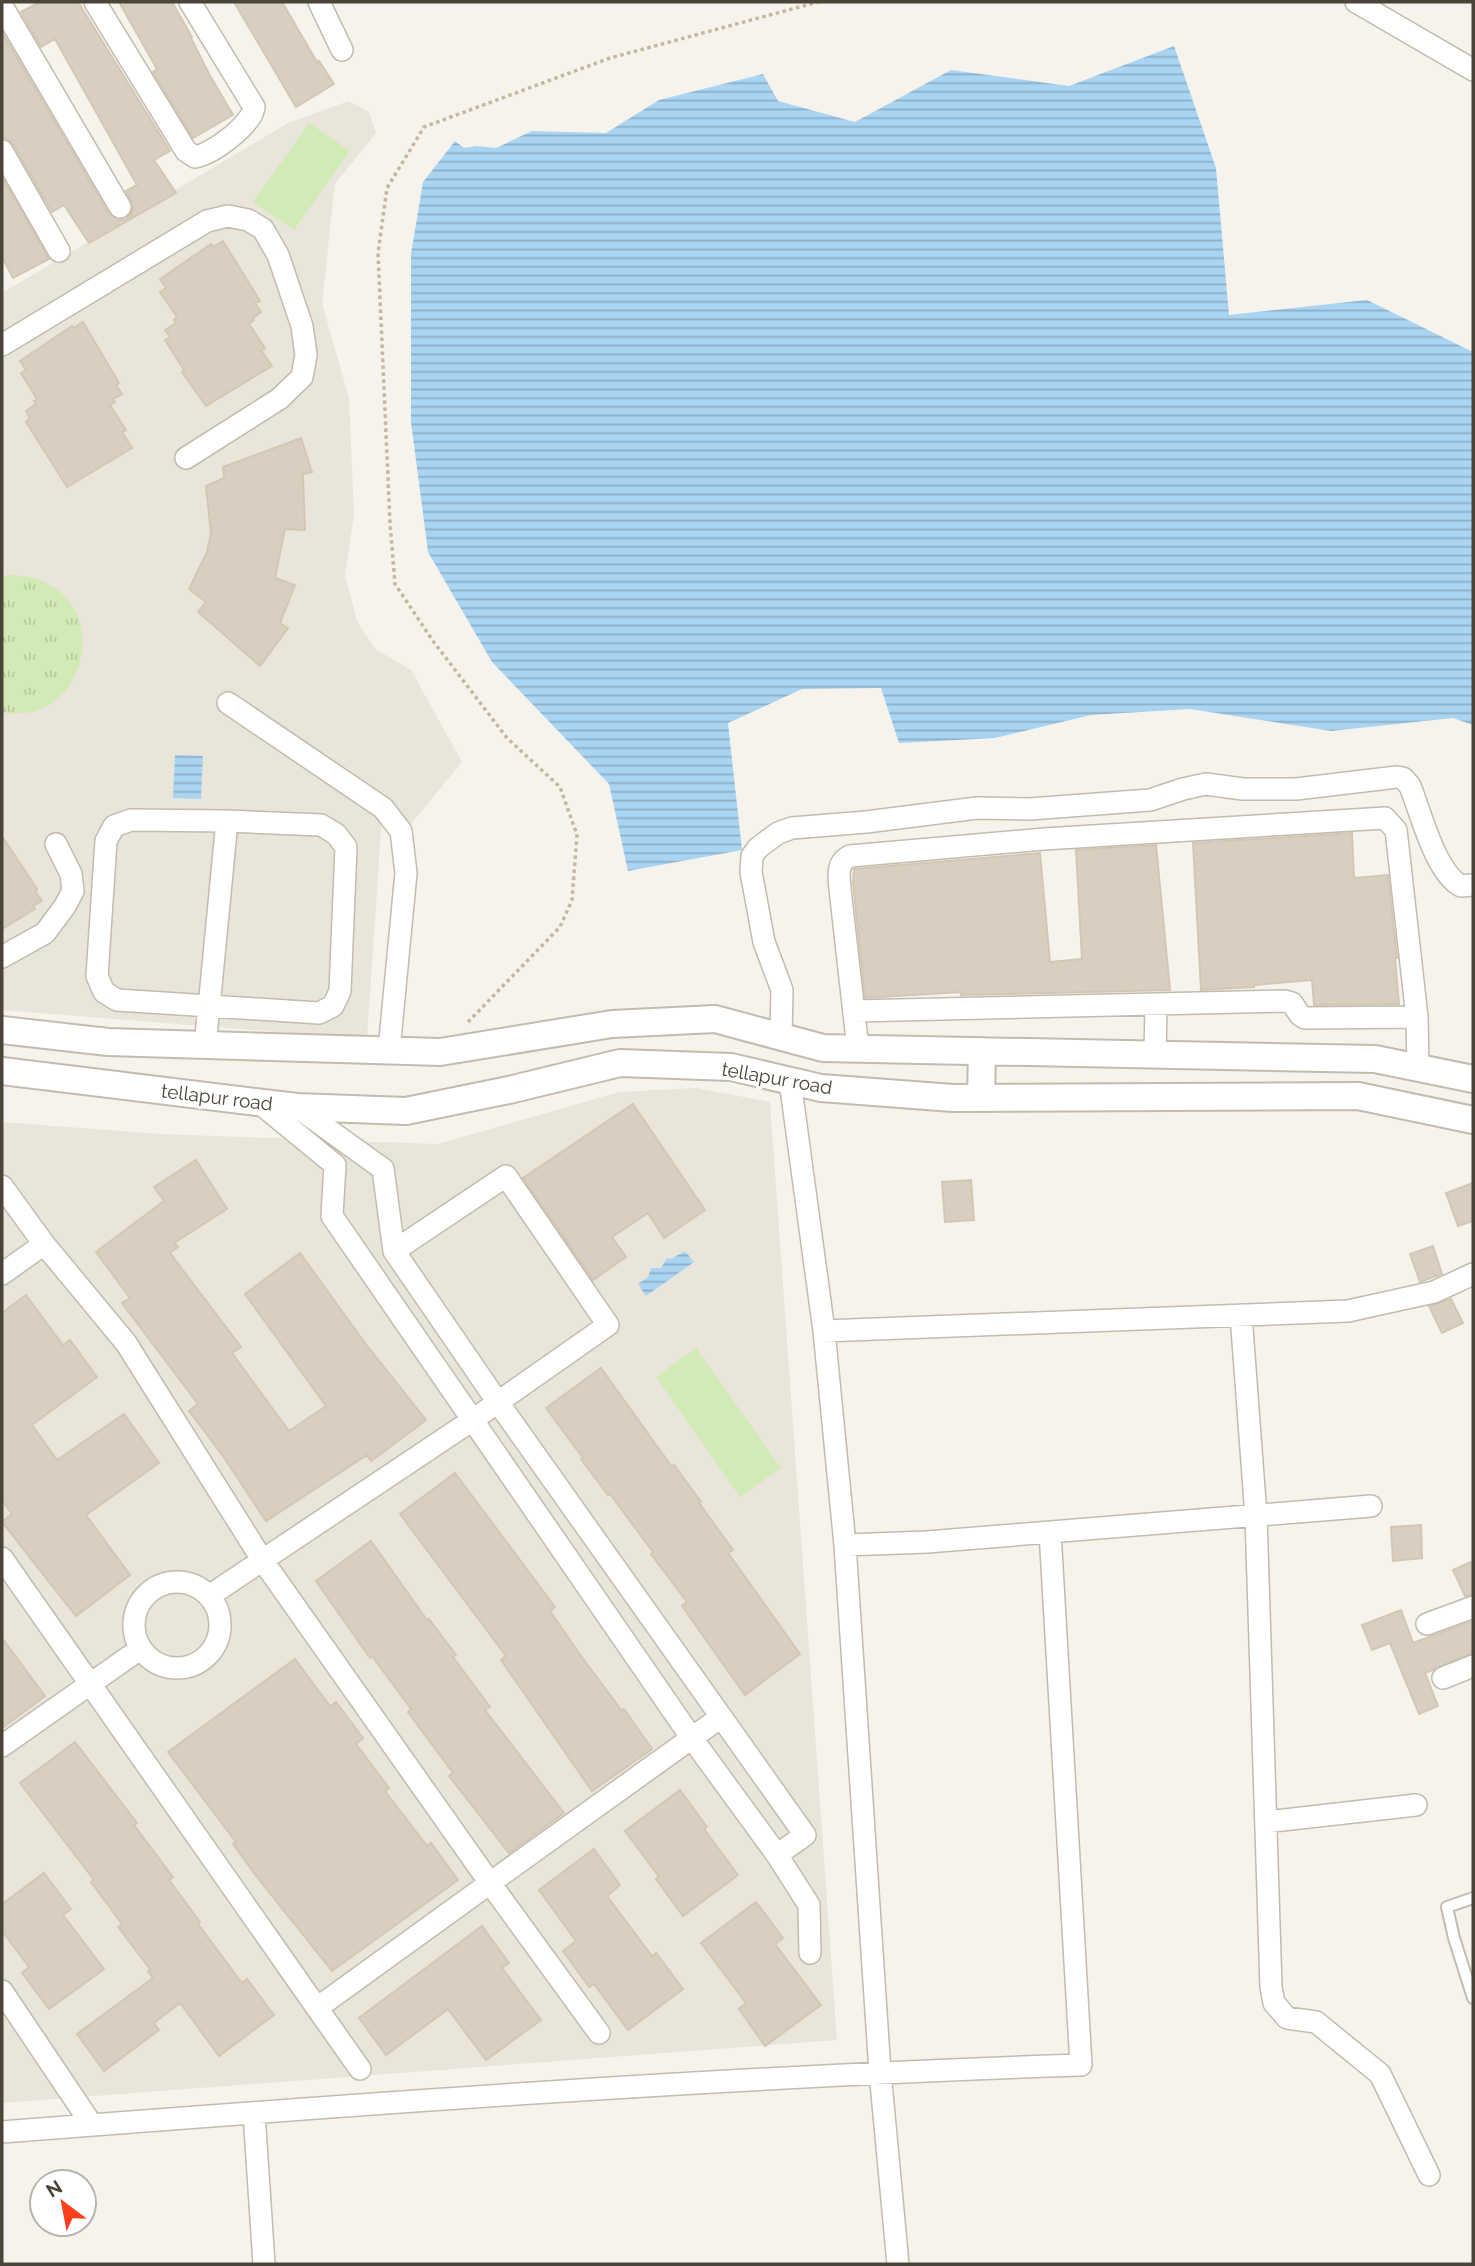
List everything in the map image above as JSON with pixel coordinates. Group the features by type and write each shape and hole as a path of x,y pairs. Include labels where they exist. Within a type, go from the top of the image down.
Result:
{"street":[{"path":"95,2 186,151 195,157 205,155 238,131 254,116 254,107 190,2"},
{"path":"318,2 342,50"},
{"path":"1356,2 1473,70"},
{"path":"2,6 120,207"},
{"path":"2,151 59,251"},
{"path":"2,345 207,221 228,216 248,220 263,229 278,255 302,326 306,355 302,377 279,399 186,458"},
{"path":"228,703 383,808 401,831 406,873 389,1050"},
{"path":"780,1036 782,990 764,942 751,872 752,856 765,841 792,828 977,808 1030,809 1150,800 1206,784 1243,789 1296,789 1397,777 1403,778 1410,786 1447,875 1461,886 1473,885"},
{"path":"858,1049 839,880 840,865 850,856 1044,839 1385,818 1396,831 1417,1025 1418,1068"},
{"path":"131,820 227,821 321,825 336,834 346,847 340,991 333,1006 319,1013 209,1007 117,1000 104,992 97,976 106,841 114,827 131,820"},
{"path":"205,1045 227,821"},
{"path":"2,957 45,933 73,891 71,874 56,844"},
{"path":"854,1011 1285,1001 1292,1003 1305,1018 1417,1025"},
{"path":"1155,1055 1156,1005"},
{"path":"2,1030 107,1042 440,1052 612,1024 715,1018 823,1048 1375,1059 1473,1079"},
{"path":"981,1098 982,1051"},
{"name":"tellapur road","path":"2,1071 298,1107 406,1111 620,1063 731,1067 821,1088 981,1098 1357,1096 1473,1120"},
{"path":"790,1081 824,1331 845,1545 880,2072 898,2264"},
{"path":"257,1101 335,1165 332,1216 691,1737 777,1855 809,1905 810,1953"},
{"path":"298,1107 383,1169 394,1251 805,1835 777,1855"},
{"path":"209,1596 474,1419 608,1325 506,1176 394,1251"},
{"path":"2,1186 44,1244 126,1343 263,1561 599,2033"},
{"path":"2,1273 44,1244"},
{"path":"824,1331 1348,1311 1433,1292 1473,1274"},
{"path":"1241,1315 1256,1516 1271,1987 1274,2003 1287,2018 1303,2018 1316,2022 1380,2074 1429,2175"},
{"path":"845,1545 1050,1532 1371,1506"},
{"path":"2,2132 880,2072 1081,2066 1050,1532"},
{"path":"2,1558 360,2069"},
{"path":"183,1582 197,1587 209,1596 217,1608 221,1623 219,1638 212,1651 201,1662 188,1668 174,1669 149,1659 140,1649 134,1636 136,1609 143,1597 154,1588 183,1582"},
{"path":"1427,1624 1473,1607"},
{"path":"2,1746 140,1649"},
{"path":"1443,1678 1473,1666"},
{"path":"317,2008 720,1717"},
{"path":"1266,1822 1416,1805"},
{"path":"2,1991 92,2125"},
{"path":"254,2113 264,2264"}],"lane":[{"path":"1473,1898 1447,1907 1473,1998"}],"path":[{"path":"467,1024 560,927 572,900 577,835 560,787 508,738 433,641 395,584 379,253 387,188 424,127 610,58 818,2"}],"shaded area":[{"path":"349,101 369,112 376,133 335,184 322,303 349,398 354,514 345,575 357,621 374,648 411,670 462,762 411,824 383,801 367,1039 2,1010 2,293 288,123"},
{"path":"696,1088 770,1102 837,2040 2,2103 2,1122 160,1134 438,1144 619,1092"}],"green space":[{"path":"309,123 350,151 294,230 253,202"},
{"path":"9,575 45,582 68,600 80,624 82,651 74,678 57,699 33,712 2,712 2,577"},
{"path":"696,1348 781,1468 740,1497 656,1377"}],"water":[{"path":"1174,46 1216,168 1229,315 1367,300 1473,352 1473,725 1453,718 1331,731 1190,709 1091,715 995,738 899,743 881,688 802,689 728,723 742,850 628,871 609,784 492,662 428,552 411,422 411,254 423,182 455,141 464,148 496,148 532,131 606,133 659,100 763,74 778,101 855,122 951,70 1069,86"},
{"path":"175,755 203,756 201,799 173,798"},
{"path":"685,1251 694,1262 646,1296 638,1284 648,1277 651,1268 661,1268 667,1258 671,1259"}],"building":[{"path":"40,2 78,2 170,151 154,160 176,193 89,243 64,205 52,212 13,144 2,138 2,32 109,214 119,220 126,219 131,214 133,206 126,191 137,185 55,39 41,47 21,12"},
{"path":"119,2 172,2 233,115 193,138 153,72 157,69"},
{"path":"234,2 282,2 317,62 319,61 334,84 296,107"},
{"path":"2,177 49,259 13,278 2,257"},
{"path":"223,241 260,301 255,303 261,312 249,324 265,348 261,350 272,366 206,406 182,372 184,370 165,340 170,337 165,330 176,323 174,320 177,317 160,292 166,288 160,279 211,244 213,247"},
{"path":"83,322 119,383 116,385 122,394 113,399 115,402 110,405 126,430 122,432 132,448 67,487 26,422 30,418 26,411 36,404 34,401 37,399 21,373 26,370 20,361 72,326 74,328"},
{"path":"301,438 312,472 303,474 305,530 285,529 275,578 295,585 280,623 288,628 260,666 198,612 206,602 189,589 207,552 211,533 206,486 224,478 223,467"},
{"path":"1352,833 1354,878 1388,875 1399,1004 1314,1005 1312,980 1201,990 1193,843"},
{"path":"2,836 42,901 33,906 35,909 2,929"},
{"path":"1156,845 1170,990 961,995 961,992 865,998 853,883 854,869 1040,853 1050,962 1082,959 1076,850"},
{"path":"633,1104 705,1210 664,1238 648,1213 612,1237 626,1257 593,1280 523,1178"},
{"path":"196,1160 227,1209 174,1243 178,1247 170,1253 241,1347 232,1353 289,1431 326,1406 245,1294 300,1253 365,1343 426,1420 371,1461 367,1455 266,1521 189,1411 198,1404 122,1303 130,1298 96,1252 164,1201 154,1187"},
{"path":"971,1180 974,1220 945,1222 942,1182"},
{"path":"1473,1183 1473,1221 1458,1226 1446,1193"},
{"path":"1433,1246 1442,1274 1420,1282 1410,1254"},
{"path":"26,1295 63,1345 70,1340 97,1377 32,1425 57,1460 124,1414 159,1463 86,1515 130,1575 76,1616 2,1522 12,1514 2,1500 2,1313"},
{"path":"1451,1299 1463,1323 1442,1333 1429,1306"},
{"path":"601,1368 672,1467 674,1465 701,1502 699,1503 733,1550 728,1553 800,1654 745,1695 682,1606 687,1602 651,1554 653,1552 581,1459 583,1458 546,1408"},
{"path":"455,1473 555,1607 550,1611 581,1656 652,1749 592,1791 501,1660 506,1656 400,1514"},
{"path":"1421,1525 1422,1558 1393,1561 1391,1527"},
{"path":"371,1541 427,1620 429,1619 456,1655 453,1657 490,1707 485,1710 564,1813 509,1853 449,1776 453,1773 408,1712 411,1709 372,1656 370,1658 316,1581"},
{"path":"1473,1561 1473,1594 1465,1596 1453,1570"},
{"path":"1401,1610 1413,1643 1473,1621 1473,1653 1425,1673 1438,1706 1419,1714 1390,1643 1372,1650 1362,1625"},
{"path":"2,1638 45,1696 2,1728"},
{"path":"295,1659 330,1706 336,1702 363,1738 356,1744 389,1788 385,1791 427,1846 431,1843 458,1880 332,1971 260,1881 233,1844 236,1842 168,1752"},
{"path":"75,1742 137,1823 134,1825 173,1877 169,1880 200,1922 198,1924 242,1983 247,1979 274,2015 219,2056 180,2003 154,2023 159,2030 104,2071 77,2034 153,1978 148,1971 150,1969 118,1927 122,1924 91,1882 94,1880 20,1783"},
{"path":"680,1790 707,1827 704,1829 738,1875 683,1916 656,1879 659,1877 625,1831"},
{"path":"594,1849 620,1885 607,1896 652,1956 656,1953 683,1989 628,2030 594,1984 589,1987 563,1951 576,1941 539,1890"},
{"path":"44,1873 71,1909 63,1915 104,1969 49,2009 22,1973 29,1967 2,1931 2,1904"},
{"path":"756,1902 783,1938 775,1944 821,2005 765,2046 739,2009 746,2003 701,1943"},
{"path":"482,1926 509,1963 502,1968 541,2020 486,2060 448,2009 386,2055 359,2018"}]}
